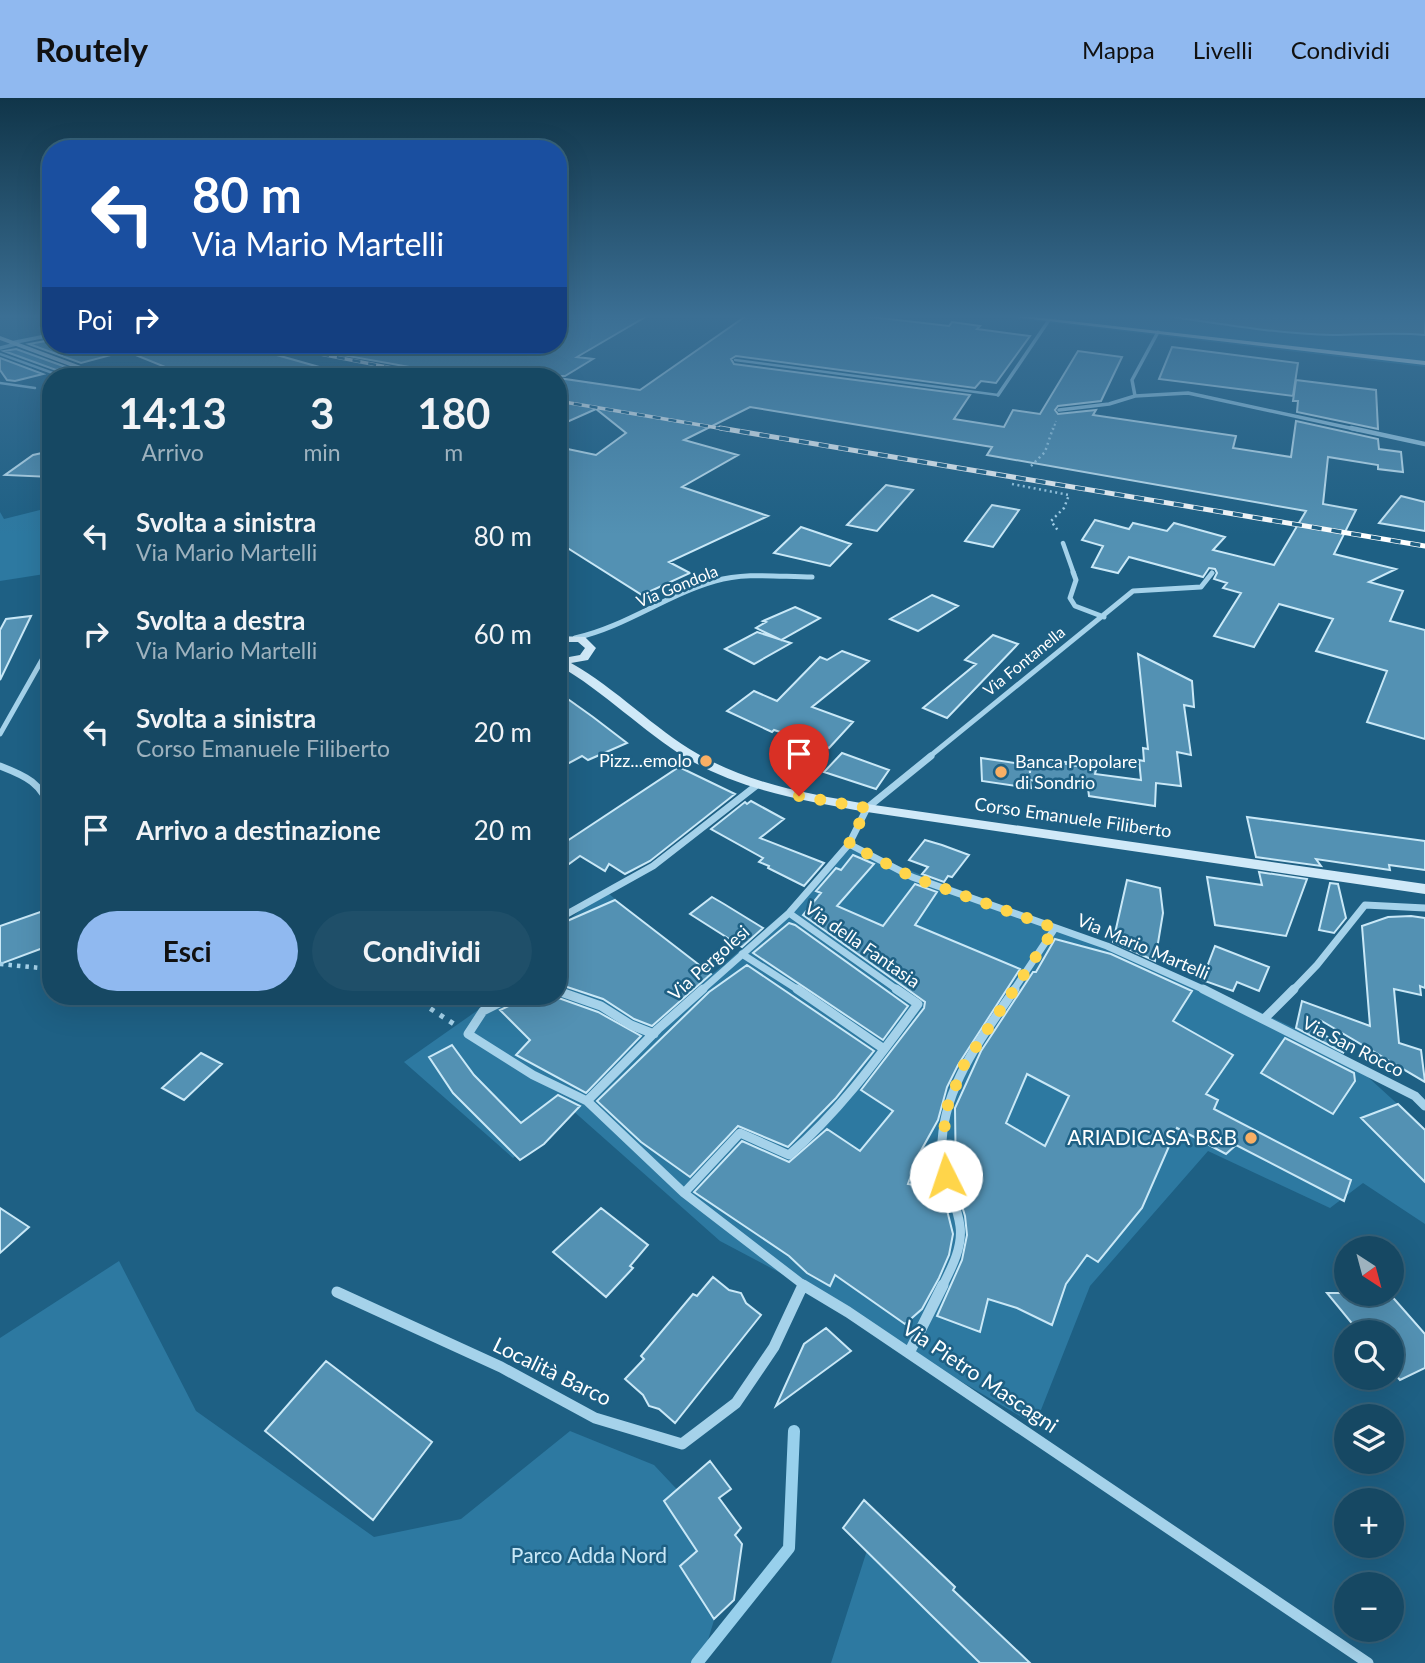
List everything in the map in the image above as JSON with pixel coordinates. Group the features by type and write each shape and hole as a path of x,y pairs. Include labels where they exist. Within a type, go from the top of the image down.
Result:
{"main road":[{"path":"567,638 575,638 589,650 589,676"},
{"path":"567,662 577,661 589,650"},
{"name":"Corso Emanuele Filiberto","path":"567,665 589,676 691,755 719,771 776,792 867,808 1425,889"}],"street":[{"path":"998,395 1002,389"},
{"path":"1134,389 1135,396"},
{"path":"1059,410 1109,404 1135,396 1188,393 1425,444"},
{"path":"1063,543 1076,580 1070,598 1075,606 1104,617"},
{"name":"Via Fontanella","path":"867,808 1133,592 1201,587 1212,573"},
{"name":"Via Gondola","path":"575,638 597,634 714,581 741,577 812,577"},
{"path":"589,650 597,634"},
{"path":"0,734 42,660"},
{"path":"0,766 39,782 42,787"},
{"path":"567,913 616,888 670,853 757,785"},
{"path":"849,844 867,808"},
{"name":"Via Pergolesi","path":"587,1101 654,1034 789,913 849,844"},
{"name":"Via Mario Martelli","path":"849,844 912,877 1107,946 1236,1003 1264,1019"},
{"path":"1264,1019 1317,965 1365,905 1425,908"},
{"name":"Via della Fantasia","path":"789,913 918,1003 884,1049"},
{"path":"909,1353 955,1260 960,1227 949,1194 942,1158 946,1110 964,1065 1055,928"},
{"path":"684,1193 740,1133 789,1155 813,1136 880,1058 884,1049 840,1016 742,954"},
{"path":"567,993 601,1006 631,1025 654,1034"},
{"path":"468,1034 483,1011 495,1005"},
{"name":"Via San Rocco","path":"1264,1019 1415,1096 1425,1106"},
{"name":"Via Pietro Mascagni","path":"468,1034 533,1075 587,1101 684,1193 803,1285 909,1353 1368,1663"},
{"name":"Località Barco","path":"337,1292 502,1367 595,1418 682,1444 736,1403 774,1347 803,1285"}],"lane":[{"path":"953,389 998,395"}],"path":[{"path":"1031,466 1045,452 1059,410"},
{"path":"1012,484 1069,495 1063,508 1051,521 1057,526 1063,543"},
{"path":"0,964 42,968"},
{"path":"424,1005 468,1034"}],"green space":[{"path":"42,510 42,574 0,581 0,512 4,519"},
{"path":"844,847 1192,980 1336,1048 1425,1129 1425,1224 1363,1183 1330,1208 1208,1151 1090,1286 1035,1425 940,1369 839,1304 720,1241 571,1109 513,1158 404,1062 485,1005 567,1005 567,921 597,896 608,893 708,978 785,912"},
{"name":"Parco Adda Nord","path":"119,1261 196,1411 374,1537 461,1519 570,1431 654,1465 735,1551 701,1663 0,1663 0,1338"},
{"path":"870,1541 992,1663 831,1663"}],"building":[{"path":"567,389 925,389 970,395 954,419 1004,427 1013,410 1040,414 1055,389 1107,389 1101,401 1058,406 1055,410 1058,414 1096,410 1093,415 1236,436 1233,448 1291,457 1296,421 1378,439 1379,449 1401,452 1403,472 1328,457 1323,504 1356,510 1334,554 1396,569 1369,582 1403,591 1390,621 1425,630 1425,739 1367,722 1387,671 1316,651 1333,619 1279,604 1254,647 1214,636 1241,593 1223,588 1227,583 1214,579 1217,573 1215,569 1209,568 1203,577 1129,557 1118,573 1092,567 1103,546 1082,540 1095,520 1129,529 1133,523 1167,531 1174,523 1225,537 1213,550 1274,565 1306,511 987,455 992,447 750,407 684,440 738,455 682,487 768,516 669,562 690,573 642,595 567,548 567,449 596,455 626,433 596,409 567,422"},
{"path":"1238,389 1294,389 1293,396"},
{"path":"1295,389 1376,390 1378,429 1297,412 1298,401 1293,401"},
{"path":"42,453 42,477 5,475 33,455"},
{"path":"886,485 913,490 877,531 847,525"},
{"path":"1401,496 1425,502 1425,531 1379,523"},
{"path":"992,505 1019,510 993,547 965,541"},
{"path":"801,527 851,544 830,566 774,553"},
{"path":"932,595 958,606 918,631 890,619"},
{"path":"795,607 820,618 781,640 756,628 766,622 763,621"},
{"path":"31,616 0,680 0,630 6,619"},
{"path":"757,632 791,643 754,664 725,649"},
{"path":"993,635 1018,644 947,718 923,708 976,664 965,660"},
{"path":"842,651 869,661 812,707 853,722 829,748 774,730 772,732 727,711 754,691 777,701 820,657 827,660"},
{"path":"1138,654 1192,681 1194,707 1184,705 1191,755 1177,752 1181,786 1156,783 1155,806 1089,796 1088,788 1030,780 1031,788 982,781 981,758 1029,765 1030,773 1031,760 1066,762 1096,770 1095,774 1141,780 1139,760 1144,761 1143,748 1148,749"},
{"path":"567,698 627,743 588,760 582,756 567,764"},
{"path":"842,753 889,770 876,789 824,772"},
{"path":"679,767 735,794 650,861 625,874 609,864 605,871 580,856 567,865 567,841"},
{"path":"751,801 784,819 760,838 824,863 804,886 768,868 769,866 759,862 763,858 711,829 745,802 747,804"},
{"path":"1247,817 1425,841 1425,870 1389,865 1390,870 1316,859 1321,866 1256,857"},
{"path":"925,840 969,855 952,877 948,876 944,882 922,874 928,867 909,860"},
{"path":"853,855 874,864 837,906 883,926 915,884 937,892 915,925 1020,969 958,1065 947,1087 938,1120 918,1156 908,1184 942,1190 953,1234 949,1255 939,1278 922,1309 905,1324 835,1275 830,1286 807,1273 789,1256 694,1192 742,1141 789,1162 827,1129 860,1151 893,1111 861,1090 924,1008 925,1002 803,915 821,893 816,891 836,868 841,870"},
{"path":"1259,872 1307,879 1286,936 1215,925 1207,877 1262,885"},
{"path":"1127,880 1160,888 1163,913 1155,961 1113,942"},
{"path":"1330,883 1338,884 1346,918 1334,933 1319,930"},
{"path":"712,897 763,928 742,947 690,914"},
{"path":"615,900 711,974 652,1026 634,1019 603,999 567,987 567,921"},
{"path":"42,911 42,948 0,964 0,926"},
{"path":"1388,917 1425,918 1425,988 1420,986 1421,995 1394,989 1399,1043 1421,1050 1425,1082 1320,1020 1316,1026 1344,1053 1296,1028 1302,1001 1370,1026 1362,926"},
{"path":"789,923 908,1006 883,1040 753,953"},
{"path":"1055,939 1111,954 1192,991 1173,1021 1233,1055 1206,1094 1218,1100 1214,1109 1351,1180 1344,1201 1236,1145 1226,1154 1177,1128 1142,1208 1098,1262 1087,1255 1066,1284 1052,1325 1017,1308 988,1299 980,1332 937,1316 962,1260 967,1235 965,1216 956,1186 955,1108 981,1051 1033,972 1036,972","holes":["1027,1074 1069,1096 1045,1146 1006,1123"]},
{"path":"1215,946 1269,967 1259,991 1237,982 1233,991 1202,980"},
{"path":"747,965 874,1051 836,1098 788,1147 738,1126 690,1177 641,1142 597,1101 709,992"},
{"path":"567,1001 598,1012 641,1036 586,1093 516,1055 530,1040 500,1010 511,1005 567,1005"},
{"path":"1285,1038 1354,1073 1355,1081 1333,1114 1261,1073"},
{"path":"452,1045 474,1075 521,1123 558,1095 580,1106 544,1144 520,1160 453,1093 429,1057"},
{"path":"201,1053 222,1064 184,1100 162,1088"},
{"path":"1398,1104 1425,1130 1425,1182 1361,1118"},
{"path":"0,1208 29,1227 0,1253"},
{"path":"601,1208 648,1245 630,1266 633,1268 606,1297 553,1252"},
{"path":"713,1277 729,1290 741,1293 746,1303 761,1315 675,1423 659,1409 649,1406 643,1395 625,1379 644,1359 641,1356 693,1294 697,1296"},
{"path":"1338,1306 1400,1306 1425,1334 1425,1368 1404,1378 1404,1320 1349,1320"},
{"path":"826,1328 851,1351 776,1406 804,1344"},
{"path":"326,1361 432,1442 373,1520 265,1431"},
{"path":"710,1461 731,1489 719,1498 741,1528 735,1535 742,1544 734,1600 714,1619 680,1566 697,1551 664,1501"},
{"path":"864,1500 1030,1663 980,1663 930,1614 843,1528"}],"waterway":[{"path":"697,1663 789,1548 794,1431"}],"railway":[{"path":"567,403 730,430"},
{"path":"720,428 1425,546"}],"place":[{"name":"Pizz...emolo","path":"706,761"},
{"name":"Banca Popolare di Sondrio","path":"1001,772"},
{"name":"ARIADICASA B&B","path":"1251,1138"}],"route":[{"path":"799,796 867,808 849,844 912,877 1055,928 964,1065 946,1110 942,1158 946,1176"}]}
